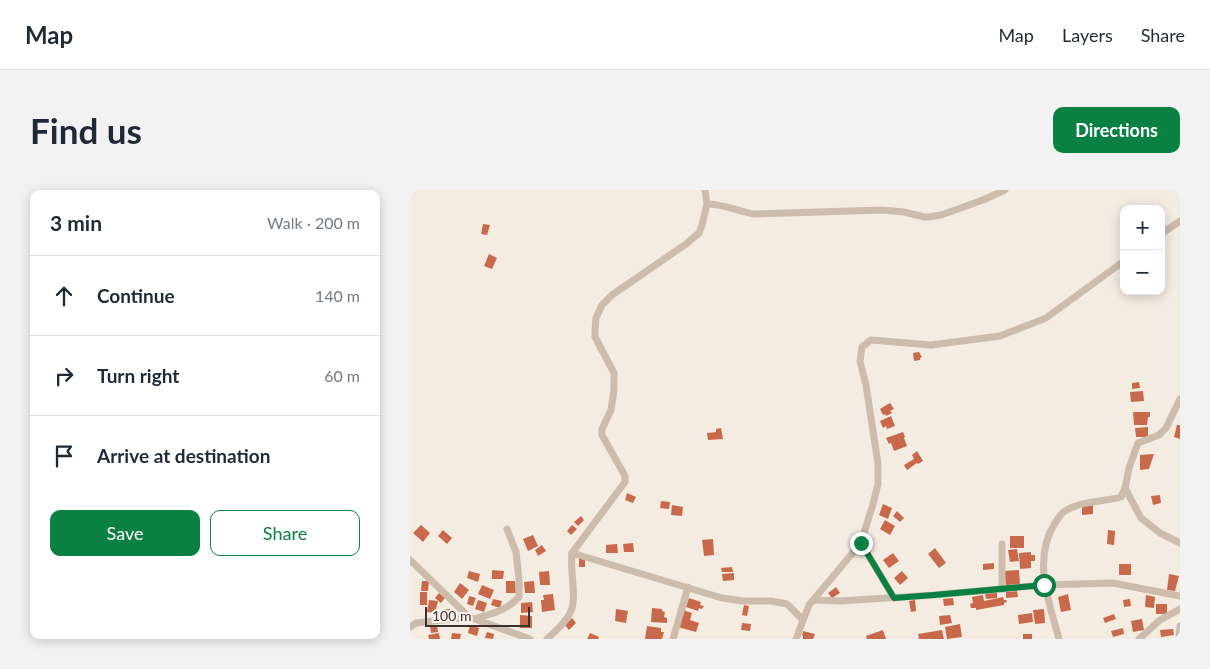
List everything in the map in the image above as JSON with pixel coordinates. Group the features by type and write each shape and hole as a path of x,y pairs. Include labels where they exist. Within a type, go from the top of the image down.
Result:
{"street":[{"path":"547,639 558,630 573,606 572,552 625,482 625,476 602,435 602,429 611,410 614,373 595,337 596,318 602,305 612,296 686,244 699,232 707,204 705,190"},
{"path":"707,204 718,204 741,212 754,214 882,210 929,217 941,215 1005,190"},
{"path":"1165,231 1180,221"},
{"path":"796,639 809,605 861,543 878,484 878,464 866,385 860,361 862,347 871,340 931,344 1000,336 1046,318 1120,264"},
{"path":"1059,639 1044,585 1043,564 1046,542 1052,528 1062,512 1076,506 1121,497 1138,443 1159,435 1166,428 1180,399"},
{"path":"1125,488 1142,518 1160,532 1180,543"},
{"path":"410,627 416,623 472,618 500,612 519,597 516,552 507,529"},
{"path":"861,543 894,598"},
{"path":"1002,544 1002,589"},
{"path":"572,552 722,598 743,601 771,601 787,604 803,620"},
{"path":"410,560 472,618 530,639"},
{"path":"814,600 839,601 894,598 1044,585 1113,583 1180,596"},
{"path":"673,639 688,587"},
{"path":"1139,639 1160,620 1180,609"},
{"path":"1179,639 1180,626"}],"building":[{"path":"483,224 490,225 487,235 481,234"},
{"path":"489,254 497,258 492,269 484,266"},
{"path":"919,352 922,357 920,360 914,361 913,353"},
{"path":"1139,382 1140,388 1132,389 1132,383"},
{"path":"1143,391 1144,401 1131,402 1130,392"},
{"path":"890,403 894,409 890,411 892,413 886,416 885,414 883,415 880,409"},
{"path":"1133,412 1150,412 1147,425 1134,425"},
{"path":"891,416 895,426 887,429 886,426 883,428 880,421"},
{"path":"1177,425 1180,425 1180,439 1174,437"},
{"path":"1148,427 1148,437 1136,437 1135,428"},
{"path":"721,428 723,439 708,440 707,433 716,432 716,429"},
{"path":"903,432 907,446 894,451 891,443 889,444 886,438"},
{"path":"917,451 923,461 907,470 904,465 914,459 912,455"},
{"path":"1154,454 1149,469 1140,470 1140,455"},
{"path":"627,493 636,497 633,503 625,500"},
{"path":"1160,495 1161,503 1153,505 1151,496"},
{"path":"661,501 670,502 669,509 660,508"},
{"path":"883,504 892,508 888,519 879,515"},
{"path":"672,505 683,507 682,516 671,515"},
{"path":"1093,505 1093,514 1082,515 1082,506"},
{"path":"897,511 904,518 900,522 893,516"},
{"path":"581,516 584,520 578,526 574,522"},
{"path":"885,520 895,526 890,535 880,529"},
{"path":"421,525 430,533 423,542 413,533"},
{"path":"572,525 577,529 571,535 567,531"},
{"path":"443,530 452,538 447,544 438,536"},
{"path":"1108,530 1115,531 1114,545 1107,544"},
{"path":"533,535 538,546 528,551 523,539"},
{"path":"1010,536 1024,536 1024,548 1010,548"},
{"path":"713,539 714,555 704,556 702,540"},
{"path":"633,543 634,552 624,552 623,544"},
{"path":"617,544 618,553 606,553 606,545"},
{"path":"542,545 546,551 538,556 535,550"},
{"path":"935,548 946,563 939,568 928,554"},
{"path":"1017,549 1019,561 1010,562 1008,550"},
{"path":"1031,552 1031,555 1035,555 1035,561 1031,561 1031,568 1020,569 1019,553"},
{"path":"893,553 899,561 889,568 883,560"},
{"path":"579,558 585,558 585,567 579,567"},
{"path":"994,563 994,569 983,570 983,564"},
{"path":"1119,564 1131,564 1131,575 1119,575"},
{"path":"732,567 733,572 722,572 721,568"},
{"path":"492,570 504,571 503,579 492,579"},
{"path":"1019,570 1020,585 1006,585 1004,571"},
{"path":"469,571 480,574 478,582 467,578"},
{"path":"549,571 550,585 540,585 539,572"},
{"path":"902,571 908,578 900,585 894,578"},
{"path":"734,573 734,580 723,581 722,574"},
{"path":"1169,574 1179,576 1175,591 1167,590"},
{"path":"422,581 429,581 428,591 421,591"},
{"path":"506,581 515,581 516,593 506,593"},
{"path":"534,581 535,593 525,593 524,582"},
{"path":"460,583 469,590 462,599 454,592"},
{"path":"482,585 494,590 490,599 478,594"},
{"path":"836,587 840,593 832,598 828,593"},
{"path":"1017,591 1018,597 1006,598 1006,592"},
{"path":"420,592 427,592 427,605 420,605"},
{"path":"997,592 997,598 986,599 985,593"},
{"path":"439,593 445,598 441,603 435,598"},
{"path":"553,594 555,610 542,612 541,600 544,600 543,595"},
{"path":"1068,594 1071,610 1061,612 1058,597"},
{"path":"983,595 984,601 1003,597 1007,602 1004,605 976,610 976,608 971,608 970,604 973,603 972,597"},
{"path":"1146,595 1155,597 1154,608 1145,607"},
{"path":"469,596 476,598 473,606 467,604"},
{"path":"689,598 701,602 700,605 704,606 702,609 699,608 698,611 686,607"},
{"path":"953,598 954,605 944,606 943,599"},
{"path":"493,599 502,601 500,608 491,605"},
{"path":"1130,599 1131,606 1124,607 1123,600"},
{"path":"429,600 438,601 435,613 427,612"},
{"path":"478,600 487,603 484,612 475,609"},
{"path":"915,600 916,611 911,612 909,601"},
{"path":"532,602 533,612 521,613 521,603"},
{"path":"1156,604 1167,604 1167,614 1156,614"},
{"path":"744,605 749,606 747,616 742,615"},
{"path":"652,608 662,609 665,612 664,617 667,618 667,623 651,622"},
{"path":"443,609 451,609 451,616 443,616"},
{"path":"616,609 628,611 626,623 615,621"},
{"path":"1044,609 1045,623 1035,624 1033,610"},
{"path":"683,610 692,613 690,620 699,623 696,632 678,627"},
{"path":"1032,613 1033,622 1019,624 1018,615"},
{"path":"1114,614 1116,619 1105,623 1103,618"},
{"path":"520,615 532,616 532,628 520,628"},
{"path":"950,615 952,623 940,625 939,616"},
{"path":"572,618 576,623 569,630 565,625"},
{"path":"1142,619 1144,630 1133,632 1131,621"},
{"path":"742,623 751,624 750,631 741,630"},
{"path":"960,624 962,637 947,639 945,627"},
{"path":"437,625 438,632 431,633 430,626"},
{"path":"470,625 479,628 477,636 468,633"},
{"path":"647,626 661,628 661,632 664,632 662,639 645,639"},
{"path":"1123,628 1124,634 1113,637 1111,631"},
{"path":"1173,629 1174,635 1161,637 1160,630"},
{"path":"883,630 886,639 867,639 866,636"},
{"path":"942,630 944,639 919,639 918,634"},
{"path":"803,631 815,634 813,639 803,639"},
{"path":"487,632 494,634 493,639 485,638"},
{"path":"439,633 440,639 429,639 428,635"},
{"path":"452,633 461,634 460,639 451,639"},
{"path":"590,633 599,637 598,639 587,639"},
{"path":"1023,634 1032,634 1032,639 1023,639"}],"route":[{"path":"861,543 894,598 1044,585"}]}
